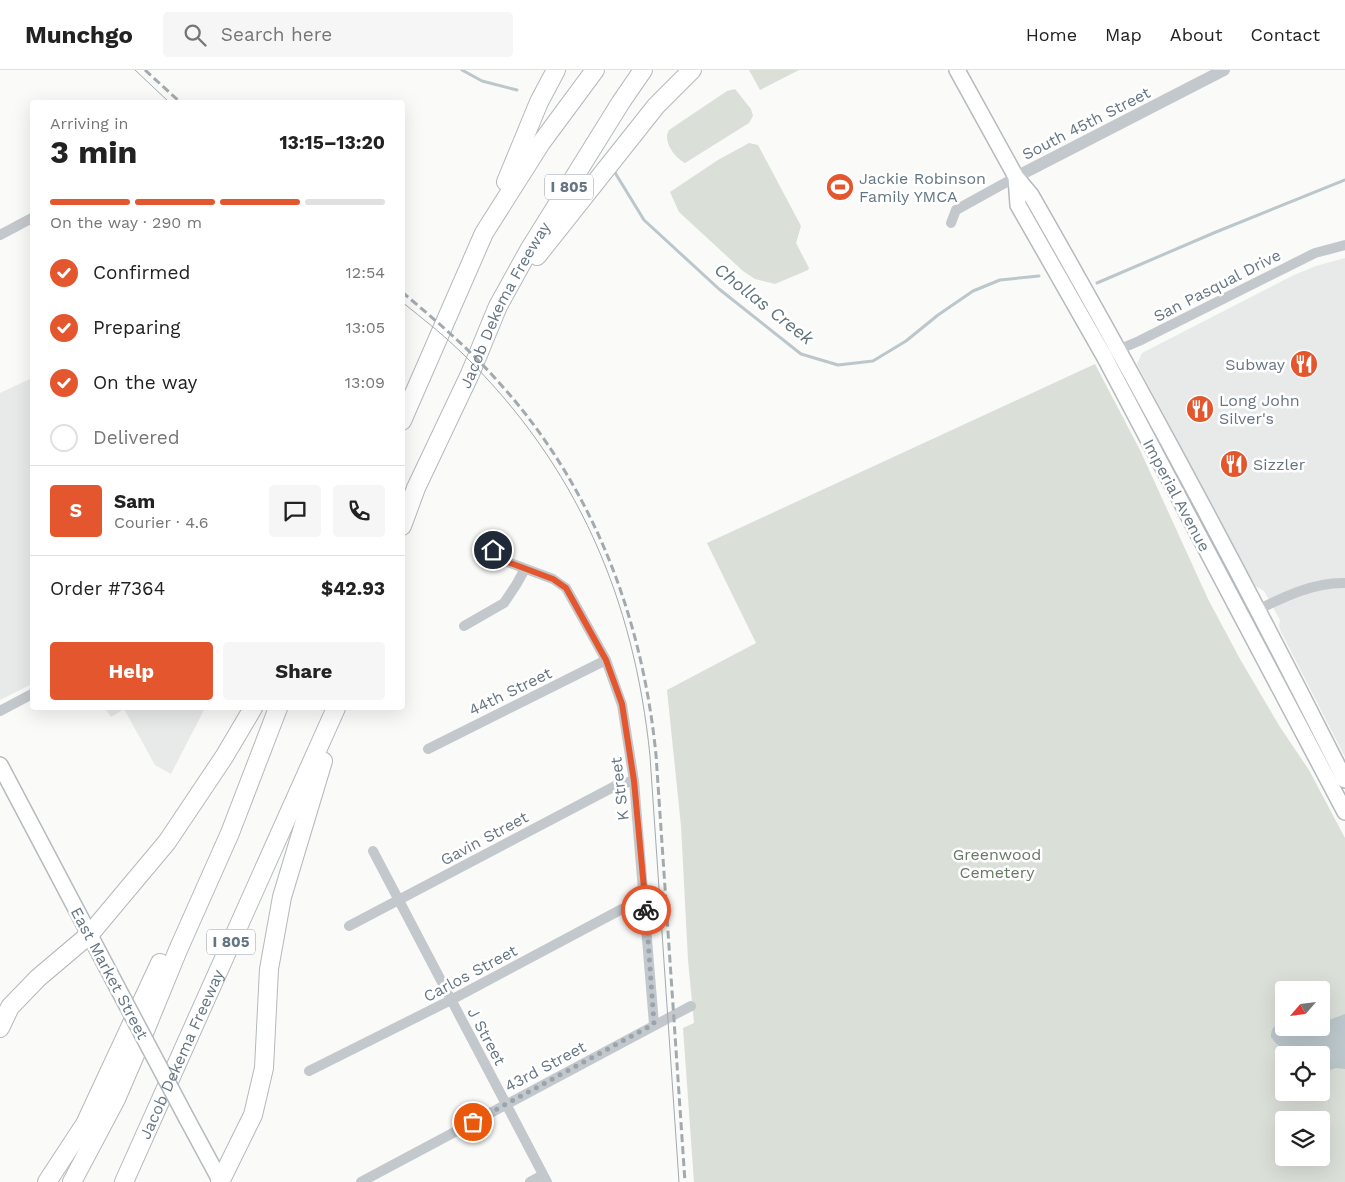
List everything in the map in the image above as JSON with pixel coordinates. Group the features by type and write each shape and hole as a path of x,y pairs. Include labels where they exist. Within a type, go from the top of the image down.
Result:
{"highway":[{"path":"484,233 539,102 556,70"},
{"name":"I 805","path":"405,413 484,233 540,142 595,70"},
{"name":"Jacob Dekema Freeway","path":"405,518 416,488 470,374 498,306 529,250 643,70"},
{"path":"498,306 656,106 692,70"},
{"path":"0,1028 10,1007 38,978 90,934 167,842 224,757 252,710"},
{"name":"I 805","path":"72,1182 116,1099 178,950 230,833 277,710"},
{"path":"220,1182 253,1115 264,1068 269,969 282,897 336,710"},
{"name":"Jacob Dekema Freeway","path":"125,1180 336,710"},
{"path":"47,1182 85,1124 164,956 230,833"}],"main road":[{"name":"Imperial Avenue","path":"956,70 1016,177 1031,195 1119,349 1345,780"},
{"name":"Imperial Avenue","path":"1016,177 1018,205 1104,356 1345,812"},
{"name":"East Market Street","path":"0,765 220,1182"}],"street":[{"name":"South 45th Street","path":"1016,177 1224,70"},
{"path":"951,223 956,210 1016,177"},
{"path":"0,235 30,219"},
{"name":"San Pasqual Drive","path":"1104,356 1314,253 1345,245"},
{"name":"K Street","path":"493,550 505,561 553,579 566,588 606,660 622,704 634,781 654,1024"},
{"path":"464,626 504,603 524,569"},
{"path":"1257,610 1300,591 1345,583"},
{"name":"44th Street","path":"428,749 606,660"},
{"path":"0,711 30,695"},
{"name":"Gavin Street","path":"349,926 620,784 634,781"},
{"name":"J Street","path":"373,851 545,1178"},
{"name":"Carlos Street","path":"309,1071 451,1000 622,909 640,908 646,911"},
{"name":"43rd Street","path":"360,1182 691,1006"},
{"path":"530,1182 545,1178"}],"shaded area":[{"path":"1345,258 1345,757 1281,632 1280,620 1264,591 1255,586 1137,364 1142,353 1294,275 1316,266"},
{"path":"30,379 30,685 0,700 0,393"},
{"path":"106,710 122,710 111,717"},
{"path":"125,710 204,710 171,774 155,765"},
{"path":"1345,1014 1345,1069 1336,1068 1330,1070 1330,1046 1279,1046 1271,1037 1275,1026 1275,1036 1330,1036 1330,1020"}],"green space":[{"path":"749,70 799,70 760,90"},
{"path":"735,89 751,109 753,116 749,123 685,163 681,161 668,144 667,134 669,130 727,91"},
{"path":"749,143 758,145 801,226 796,243 809,268 775,284 755,279 743,271 679,212 670,192 718,160"},
{"name":"Greenwood Cemetery","path":"1095,364 1140,450 1208,599 1240,659 1280,727 1309,770 1345,838 1345,1182 694,1182 683,1028 694,1023 688,960 681,826 667,690 756,643 707,543"}],"waterway":[{"path":"462,70 482,81 517,90"},
{"name":"Chollas Creek","path":"614,171 644,220 719,289 801,354 838,365 873,361 906,341 938,315 973,291 1000,280 1039,276"},
{"path":"1097,283 1345,180"}],"tram line":[{"path":"135,70 167,100"},
{"path":"405,304 463,354 503,397 538,442 568,489 593,538 614,589 630,642 642,698 650,756 679,1182"}],"railway":[{"path":"145,70 178,100"},
{"path":"405,295 472,354 528,418 558,461 584,506 606,552 624,601 638,651 649,703 656,755 685,1182"}],"way so far":[{"path":"473,1122 654,1024 646,910"}],"place":[{"name":"Jackie Robinson Family YMCA","path":"840,187"},
{"name":"Subway","path":"1304,364"},
{"name":"Long John Silver's","path":"1200,409"},
{"name":"Sizzler","path":"1234,464"}],"route":[{"path":"493,550 505,561 553,579 566,588 606,660 622,704 634,781 646,910"}]}
